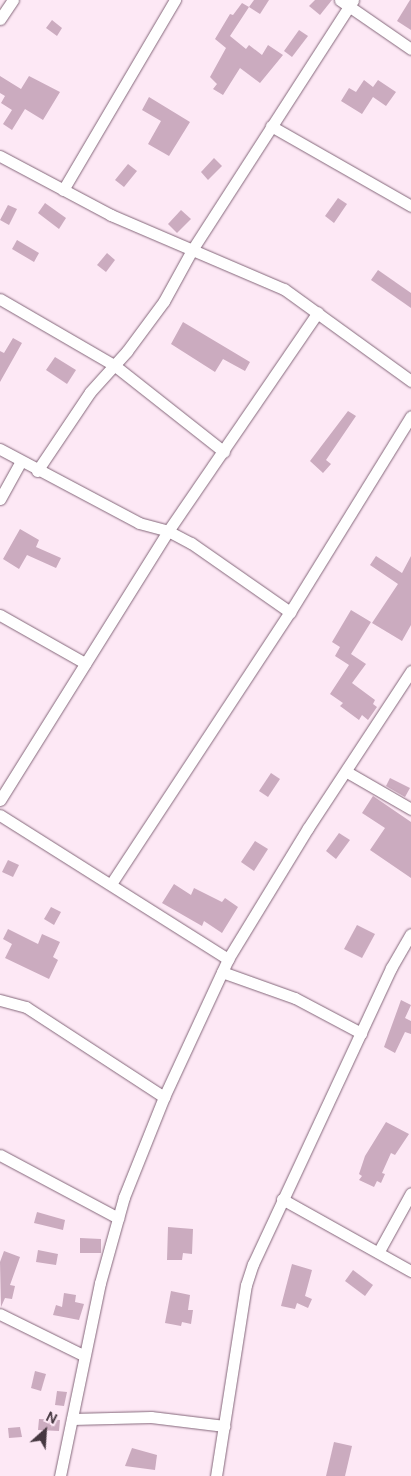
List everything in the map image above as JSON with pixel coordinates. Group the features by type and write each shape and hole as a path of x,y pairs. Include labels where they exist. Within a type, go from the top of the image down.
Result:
{"street":[{"path":"0,19 13,0"},
{"path":"63,190 174,0"},
{"path":"37,471 90,392 114,365 164,301 192,250 348,2 411,49"},
{"path":"271,126 411,206"},
{"path":"0,156 63,190 192,250 269,281 318,312 411,381"},
{"path":"0,299 114,365 224,452"},
{"path":"1,796 168,531 224,452 318,312"},
{"path":"111,884 290,612 411,416"},
{"path":"0,449 37,471 139,523 168,531 290,612"},
{"path":"0,499 21,461"},
{"path":"0,615 85,662"},
{"path":"60,1476 72,1419 82,1354 118,1218 164,1097 228,959 308,828 347,772 411,670"},
{"path":"347,772 411,809"},
{"path":"0,815 228,959"},
{"path":"216,1476 246,1285 260,1245 361,1033 411,934"},
{"path":"222,972 295,998 361,1033"},
{"path":"0,1000 26,1007 164,1097"},
{"path":"0,1156 118,1218"},
{"path":"379,1251 411,1193"},
{"path":"282,1199 379,1251 411,1271"},
{"path":"0,1314 82,1354"},
{"path":"72,1419 151,1417 224,1426"}],"building":[{"path":"254,0 269,0 260,14 249,7"},
{"path":"315,0 332,0 320,15 309,6"},
{"path":"411,0 411,30 397,21"},
{"path":"242,3 249,7 230,36 246,49 249,45 262,55 268,45 283,55 260,83 240,68 223,95 213,89 217,84 210,77 226,48 215,39 230,14 233,15"},
{"path":"52,20 62,28 57,36 46,28"},
{"path":"299,30 308,36 292,57 284,51"},
{"path":"0,76 21,89 29,76 60,92 43,120 25,109 12,130 3,124 12,110 1,103 5,96 0,93"},
{"path":"364,80 373,87 378,80 396,92 386,106 373,97 362,114 341,101 349,88 356,92"},
{"path":"149,97 190,122 169,156 148,144 161,121 142,110"},
{"path":"214,158 222,166 208,180 201,172"},
{"path":"128,164 137,171 124,187 115,180"},
{"path":"338,198 347,204 334,223 325,216"},
{"path":"45,203 66,218 59,229 38,213"},
{"path":"8,205 17,209 9,225 0,220"},
{"path":"181,210 191,219 177,233 168,224"},
{"path":"17,240 39,253 34,262 12,249"},
{"path":"107,253 115,260 106,272 97,265"},
{"path":"378,270 411,293 411,308 371,280"},
{"path":"183,322 250,362 245,371 223,359 215,372 171,344"},
{"path":"13,338 22,343 0,382 0,351 4,353"},
{"path":"55,357 76,370 67,384 46,370"},
{"path":"348,411 356,416 326,460 331,464 323,473 310,461"},
{"path":"20,529 39,540 36,547 61,558 56,568 27,555 19,569 3,559"},
{"path":"376,556 402,573 411,556 411,625 402,641 372,623 398,584 370,565"},
{"path":"351,610 371,622 351,654 366,664 352,683 375,700 373,704 377,707 368,720 362,715 359,720 340,706 343,703 330,694 349,665 335,656 340,647 332,642"},
{"path":"271,773 280,779 268,797 259,791"},
{"path":"390,778 410,788 405,797 386,786"},
{"path":"373,796 411,822 411,878 370,850 385,828 362,813"},
{"path":"339,833 350,840 336,859 326,851"},
{"path":"255,841 268,849 254,871 241,862"},
{"path":"8,860 19,865 13,877 2,872"},
{"path":"174,884 191,895 194,888 222,902 225,898 238,907 222,933 204,921 202,926 162,903"},
{"path":"51,907 61,912 54,925 44,919"},
{"path":"357,925 375,934 362,958 344,949"},
{"path":"8,929 38,944 42,934 60,942 53,957 58,960 49,979 5,958 12,944 3,939"},
{"path":"401,1000 411,1005 405,1018 411,1021 411,1034 405,1032 395,1053 384,1047"},
{"path":"386,1122 409,1134 395,1155 391,1153 382,1173 385,1174 381,1183 377,1181 374,1187 359,1180 362,1176 359,1174 365,1156"},
{"path":"37,1212 65,1220 63,1230 34,1223"},
{"path":"168,1227 193,1229 192,1254 183,1253 182,1260 167,1260"},
{"path":"80,1238 101,1239 101,1253 80,1253"},
{"path":"38,1250 58,1254 56,1265 36,1262"},
{"path":"4,1251 20,1257 10,1285 15,1286 12,1299 5,1298 1,1307 0,1262"},
{"path":"292,1264 312,1270 305,1296 312,1299 308,1308 297,1303 295,1309 281,1306"},
{"path":"353,1270 373,1285 365,1296 345,1281"},
{"path":"171,1291 190,1295 188,1310 193,1310 191,1324 182,1322 181,1326 165,1323"},
{"path":"64,1293 76,1295 75,1302 84,1304 79,1320 53,1315 56,1305 62,1307"},
{"path":"35,1371 46,1374 41,1391 31,1388"},
{"path":"57,1391 67,1392 64,1406 55,1405"},
{"path":"39,1419 60,1420 59,1431 38,1430"},
{"path":"20,1427 22,1437 9,1438 8,1428"},
{"path":"334,1442 352,1446 345,1476 326,1476"},
{"path":"132,1448 157,1455 155,1470 125,1466"}]}
